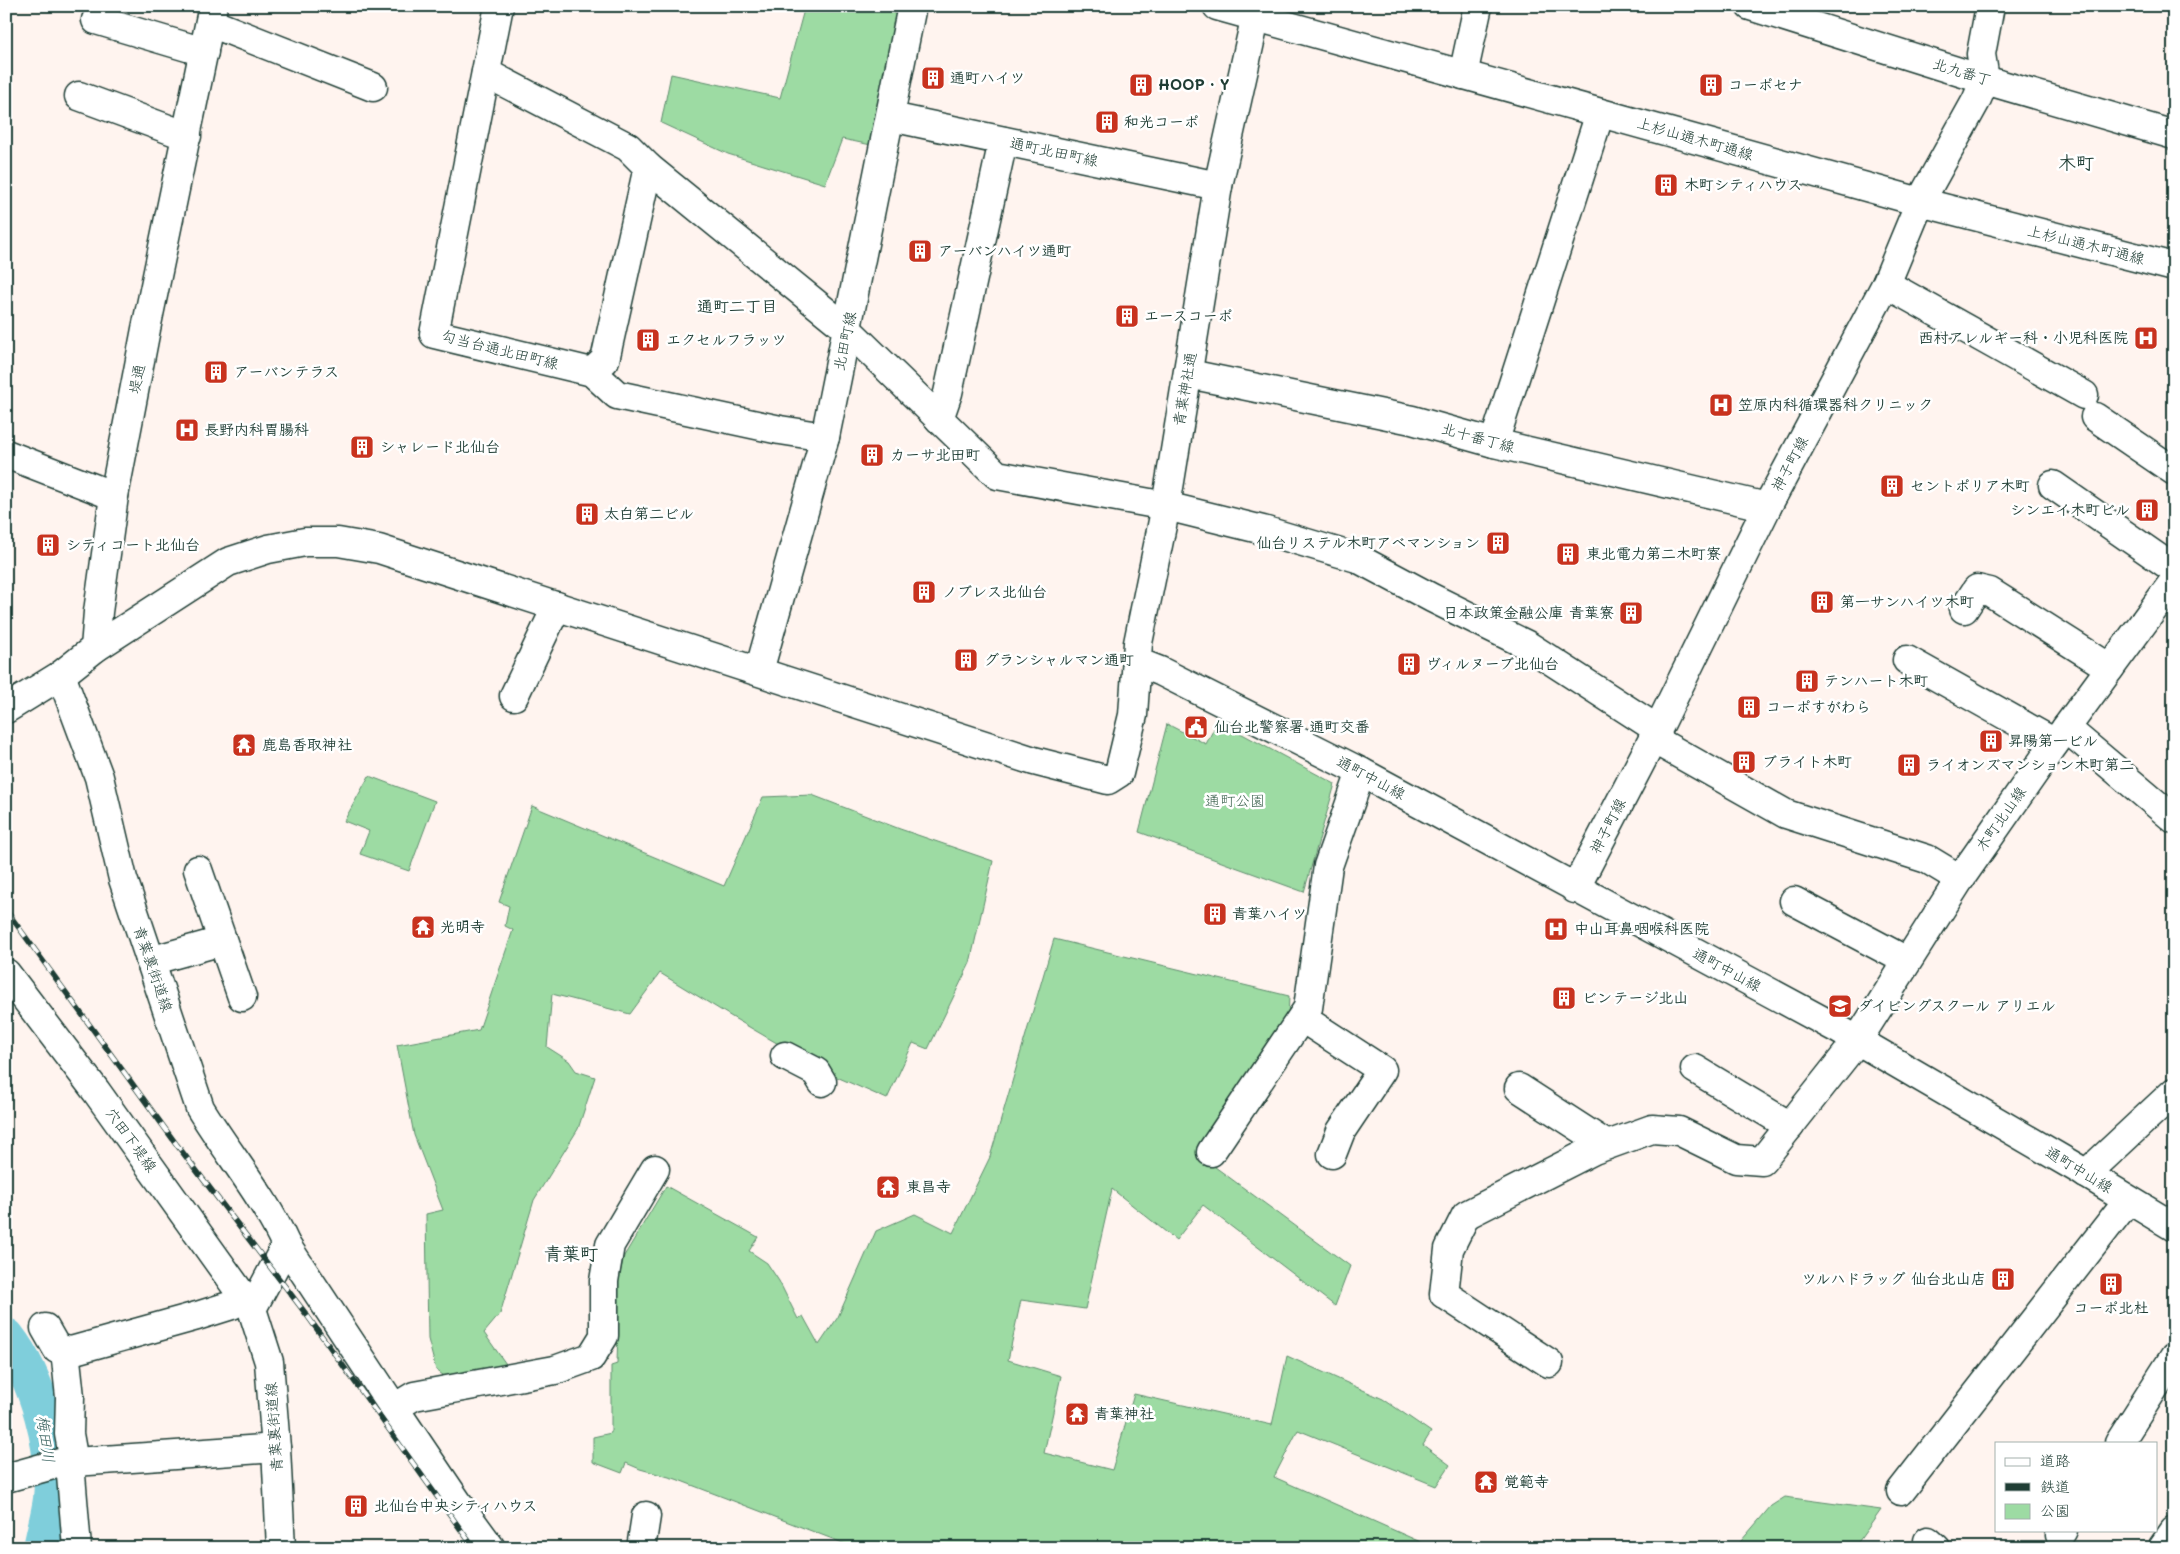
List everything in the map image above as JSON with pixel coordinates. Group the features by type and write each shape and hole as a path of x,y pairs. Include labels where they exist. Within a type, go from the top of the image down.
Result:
{"street":[{"name":"勾当台通北田町線","path":"499,6 434,334 592,372"},
{"name":"北田町線","path":"759,671 825,437 912,6"},
{"name":"上杉山通木町通線","path":"1217,6 1257,12 1463,75 1920,202 2174,267"},
{"path":"1463,75 1478,6"},
{"name":"北九番丁","path":"1750,6 1985,80 2174,135"},
{"path":"1985,80 1981,54 1990,6"},
{"name":"青葉神社通","path":"759,671 1043,763 1108,780 1119,773 1133,715 1138,643 1166,506 1189,374 1218,186 1257,12"},
{"path":"212,15 373,87"},
{"name":"堤通","path":"94,648 114,496 146,329 212,15"},
{"path":"96,20 204,52"},
{"path":"486,73 628,148 648,167 847,330 997,475 1166,506 1263,530 1356,558 1528,645 1655,734 1786,814 1927,859 1960,879"},
{"name":"神子町線","path":"1575,889 1655,734 1768,507 1886,284 1920,202 1976,101 1985,80"},
{"path":"80,96 187,136"},
{"path":"1494,443 1600,113"},
{"name":"通町北田町線","path":"891,117 1218,186"},
{"path":"939,419 948,393 1002,141"},
{"path":"648,167 605,360 592,372 617,396 780,430 825,437"},
{"path":"1886,284 2090,406 2174,471"},
{"name":"北十番丁線","path":"1189,374 1371,410 1494,443 1768,507"},
{"path":"6,454 114,496"},
{"path":"2053,485 2174,569"},
{"path":"10,697 61,674 94,648 228,562 268,549 305,542 338,542 379,549 759,671"},
{"name":"木町北山線","path":"1608,1145 1652,1129 1679,1131 1736,1159 1762,1161 1856,1041 1960,879 2060,735 2174,581"},
{"path":"1964,609 1977,589 1990,592 2110,668"},
{"path":"514,696 557,606"},
{"path":"1907,660 2060,735 2174,819"},
{"name":"通町中山線","path":"1137,662 1184,683 1361,772 1856,1041 2174,1227"},
{"name":"青葉裏街道線","path":"61,674 99,777 123,879 200,1108 273,1217 286,1245 458,1503 491,1548"},
{"path":"1211,1152 1308,1008 1328,866 1361,772"},
{"path":"198,870 242,996"},
{"path":"1794,901 1907,961"},
{"path":"150,960 222,941"},
{"name":"穴田下堤線","path":"6,973 96,1091 248,1303"},
{"path":"1302,1018 1382,1070 1341,1131 1332,1154"},
{"path":"785,1056 816,1072 822,1082"},
{"path":"1696,1069 1790,1126"},
{"path":"1519,1088 1608,1145"},
{"path":"2086,1174 2174,1092"},
{"path":"1549,1363 1444,1294 1448,1249 1466,1215 1585,1154 1608,1145"},
{"path":"394,1408 414,1396 555,1370 591,1357 604,1336 604,1281 610,1245 655,1169"},
{"path":"1901,1491 2128,1200"},
{"path":"45,1328 57,1350 71,1351 232,1305 248,1303 286,1245"},
{"name":"青葉裏街道線","path":"248,1303 269,1362 281,1548"},
{"path":"65,1350 70,1397 68,1463 77,1548"},
{"path":"2120,1442 2174,1357"},
{"path":"16,1475 68,1463 276,1448"},
{"path":"641,1548 646,1516"},
{"path":"2162,1548 2174,1531"}],"green space":[{"path":"805,6 872,6 900,14 881,147 842,139 825,184 728,154 661,123 671,74 780,98"},
{"name":"通町公園","path":"1218,721 1335,784 1304,892 1139,832 1167,724 1206,744"},
{"path":"369,776 435,801 409,871 360,854 369,831 344,821"},
{"path":"812,795 900,829 993,861 970,963 928,1049 913,1043 887,1099 830,1074 660,973 630,1014 552,994 547,1047 569,1061 576,1071 595,1077 578,1129 534,1200 500,1314 484,1333 513,1374 454,1383 436,1370 428,1339 426,1214 443,1210 414,1135 397,1045 479,1030 513,930 505,926 509,906 499,902 532,806 724,886 763,797"},
{"path":"1054,939 1289,996 1288,1022 1196,1153 1350,1266 1335,1306 1203,1205 1176,1240 1112,1189 1085,1309 1021,1300 1008,1360 1061,1376 1044,1453 1112,1470 1134,1394 1272,1425 1287,1356 1383,1399 1431,1432 1423,1445 1450,1465 1436,1486 1298,1430 1274,1477 1434,1548 856,1548 676,1479 626,1463 622,1473 593,1462 593,1437 611,1433 611,1366 617,1364 617,1286 624,1256 666,1186 758,1237 749,1251 767,1263 779,1281 798,1319 803,1316 819,1345 838,1317 876,1231 915,1214 953,1233 990,1157"},
{"path":"1785,1497 1881,1510 1854,1548 1735,1548 1771,1506"}],"waterway":[{"name":"梅田川","path":"6,1337 27,1372 36,1393 48,1436 53,1479 52,1499 42,1548"}],"railway":[{"path":"6,910 177,1145 306,1314 474,1548"}],"place":[{"name":"通町ハイツ","path":"933,78"},
{"name":"HOOP・Y","path":"1141,85"},
{"name":"コーポセナ","path":"1711,85"},
{"name":"和光コーポ","path":"1107,122"},
{"name":"木町シティハウス","path":"1666,185"},
{"name":"アーバンハイツ通町","path":"920,251"},
{"name":"エースコーポ","path":"1127,316"},
{"name":"西村アレルギー科・小児科医院","path":"2146,338"},
{"name":"エクセルフラッツ","path":"648,340"},
{"name":"アーバンテラス","path":"216,372"},
{"name":"笠原内科循環器科クリニック","path":"1721,405"},
{"name":"長野内科胃腸科","path":"187,430"},
{"name":"シャレード北仙台","path":"362,447"},
{"name":"カーサ北田町","path":"872,455"},
{"name":"セントポリア木町","path":"1892,486"},
{"name":"シンエイ木町ビル","path":"2147,510"},
{"name":"太白第二ビル","path":"587,514"},
{"name":"仙台リステル木町アベマンション","path":"1498,543"},
{"name":"シティコート北仙台","path":"48,545"},
{"name":"東北電力第二木町寮","path":"1568,554"},
{"name":"ノブレス北仙台","path":"924,592"},
{"name":"第一サンハイツ木町","path":"1822,602"},
{"name":"日本政策金融公庫 青葉寮","path":"1631,613"},
{"name":"グランシャルマン通町","path":"966,660"},
{"name":"ヴィルヌーブ北仙台","path":"1409,664"},
{"name":"テンハート木町","path":"1807,681"},
{"name":"コーポすがわら","path":"1749,707"},
{"name":"仙台北警察署 通町交番","path":"1196,727"},
{"name":"昇陽第一ビル","path":"1991,741"},
{"name":"鹿島香取神社","path":"244,745"},
{"name":"ブライト木町","path":"1744,762"},
{"name":"ライオンズマンション木町第二","path":"1909,765"},
{"name":"青葉ハイツ","path":"1215,914"},
{"name":"光明寺","path":"423,927"},
{"name":"中山耳鼻咽喉科医院","path":"1556,929"},
{"name":"ビンテージ北山","path":"1564,998"},
{"name":"ダイビングスクール アリエル","path":"1840,1006"},
{"name":"東昌寺","path":"888,1187"},
{"name":"ツルハドラッグ 仙台北山店","path":"2003,1279"},
{"name":"コーポ北杜","path":"2111,1284"},
{"name":"青葉神社","path":"1077,1414"},
{"name":"覚範寺","path":"1486,1482"},
{"name":"北仙台中央シティハウス","path":"356,1506"}],"district":[{"name":"木町","path":"2076,163"},
{"name":"通町二丁目","path":"737,306"},
{"name":"青葉町","path":"571,1254"}]}
